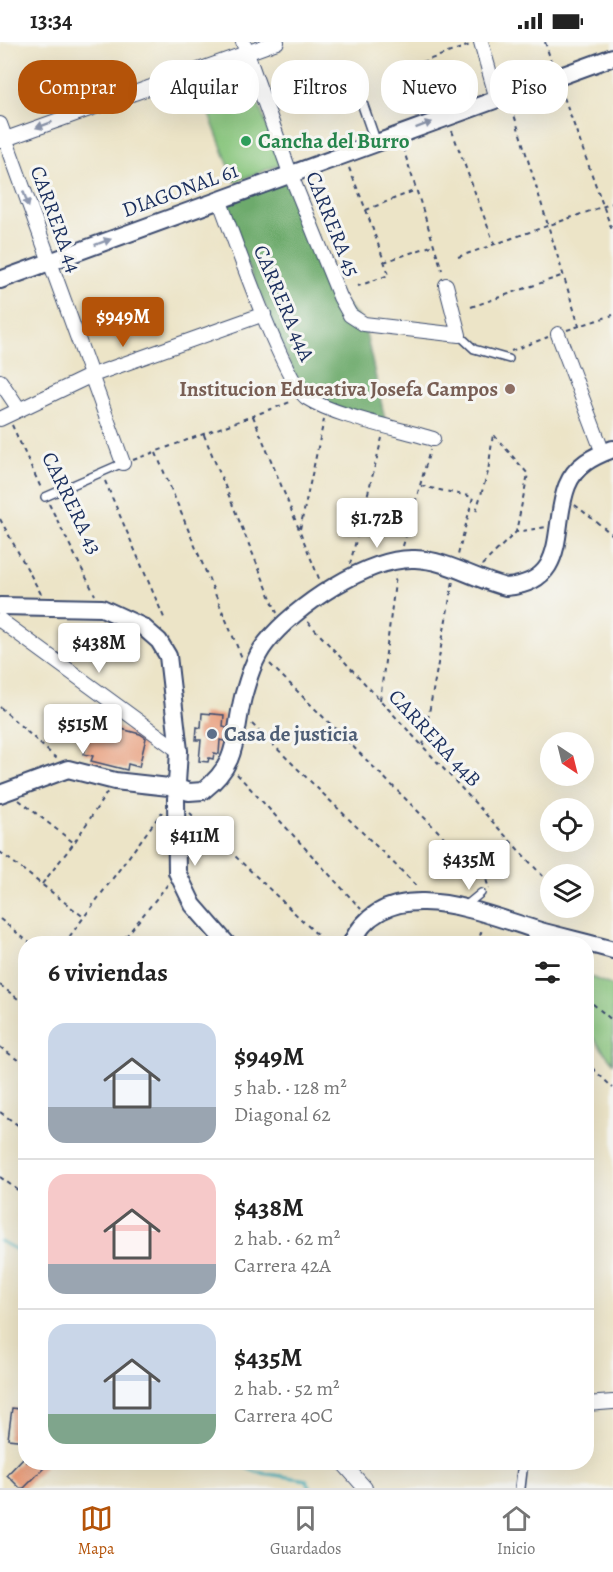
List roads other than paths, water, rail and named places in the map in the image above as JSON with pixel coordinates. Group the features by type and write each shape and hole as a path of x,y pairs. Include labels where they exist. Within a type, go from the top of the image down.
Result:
{"street":[{"path":"2,140 245,47 277,42"},
{"path":"480,42 490,66"},
{"name":"CARRERA 45","path":"245,47 290,173 340,297 350,315 364,324 459,335"},
{"name":"DIAGONAL 61","path":"568,73 613,57"},
{"name":"DIAGONAL 61","path":"0,280 490,102"},
{"path":"366,114 376,143"},
{"name":"CARRERA 44","path":"0,124 2,140 123,463"},
{"name":"CARRERA 44A","path":"219,199 283,361 304,396 326,408 433,439"},
{"path":"446,285 459,335"},
{"path":"0,381 9,414 90,376 264,314"},
{"path":"5,791 68,769 177,793 203,790 217,780 229,765 251,673 258,654 283,626 324,592 347,580 398,560 415,558 455,568 506,587 519,586 533,580 546,569 553,557 567,485 576,471 589,459 608,451 558,334"},
{"path":"0,606 102,608 143,627 159,641 168,656 179,751 177,872 193,905 220,936"},
{"path":"0,620 179,751"},
{"path":"354,936 369,917 401,904 432,901 488,912 533,936"},
{"path":"594,947 613,950"},
{"path":"594,1403 613,1402"},
{"path":"349,1470 365,1488"},
{"path":"520,1488 522,1470"}],"lane":[{"path":"459,335 474,349 509,359"},
{"path":"45,497 123,463"},
{"path":"463,907 481,893"}],"waterway":[{"path":"0,1241 18,1251"},
{"path":"251,1470 307,1480 310,1488"}],"place":[{"name":"Cancha del Burro","path":"246,141"},
{"name":"Institucion Educativa Josefa Campos","path":"510,389"},
{"name":"Casa de justicia","path":"212,734"}]}
